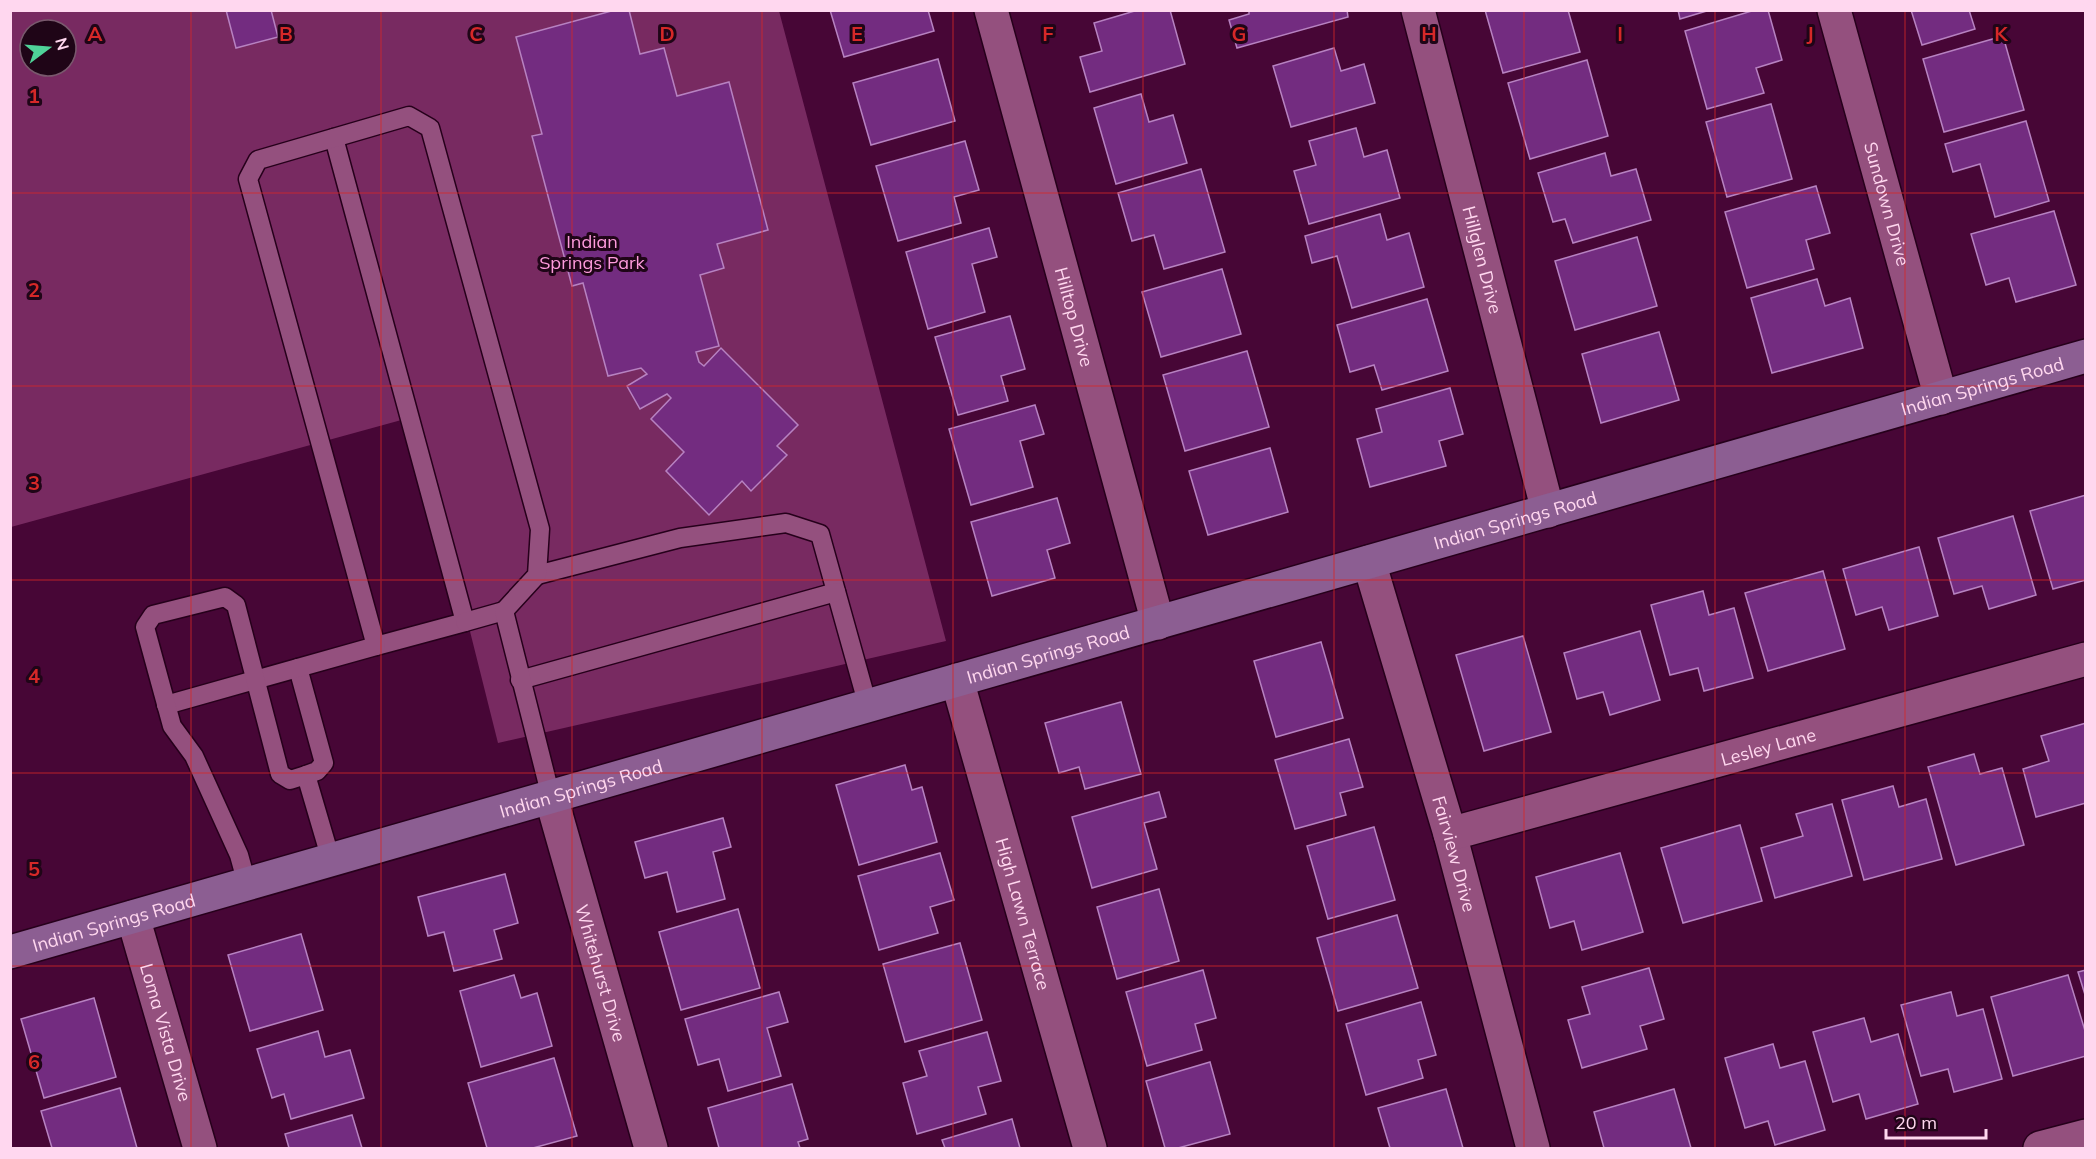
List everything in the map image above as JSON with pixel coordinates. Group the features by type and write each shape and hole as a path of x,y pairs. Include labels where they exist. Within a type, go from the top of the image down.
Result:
{"street":[{"name":"Hilltop Drive","path":"991,10 1158,623"},
{"name":"Hillglen Drive","path":"1418,10 1548,510"},
{"name":"Sundown Drive","path":"1834,10 1941,398"},
{"name":"Indian Springs Road","path":"10,952 2085,356"},
{"name":"Fairview Drive","path":"1369,562 1450,834 1533,1149"},
{"name":"Lesley Lane","path":"1450,834 2085,659"},
{"name":"High Lawn Terrace","path":"957,680 1090,1149"},
{"name":"Whitehurst Drive","path":"551,797 651,1149"},
{"name":"Loma Vista Drive","path":"133,917 200,1149"},
{"path":"2040,1149 2085,1136"}],"lane":[{"path":"376,646 248,179 258,160 409,116 430,128 540,529 537,575"},
{"path":"334,138 465,622"},
{"path":"166,705 504,611 537,575 680,538 786,523 820,534 868,706"},
{"path":"520,680 836,592"},
{"path":"247,884 239,855 194,756 172,726 145,627 153,615 225,597 236,605 280,774 290,780 317,771 324,763 298,668"},
{"path":"504,611 551,797"},
{"path":"306,775 331,860"}],"green space":[{"name":"Indian Springs Park","path":"11,11 779,11 946,641 498,743 416,416 11,527"}],"building":[{"path":"226,10 271,10 278,37 236,48"},
{"path":"615,10 629,10 640,54 664,48 677,96 729,82 768,230 717,244 724,268 700,275 719,346 696,352 699,362 704,366 721,348 798,425 777,446 787,455 751,491 742,481 709,515 666,471 684,452 651,419 671,398 667,394 640,409 627,386 647,374 641,368 608,376 583,283 572,286 532,136 542,134 516,37"},
{"path":"830,10 928,10 934,31 844,57"},
{"path":"1138,10 1170,10 1185,64 1090,92 1080,57 1102,51 1094,23"},
{"path":"1249,10 1347,10 1348,17 1237,48 1229,20 1249,14"},
{"path":"1485,10 1568,10 1580,52 1503,73"},
{"path":"1678,10 1710,10 1680,19"},
{"path":"1755,10 1768,10 1782,60 1756,68 1764,93 1707,109 1685,31"},
{"path":"1911,10 1969,10 1975,29 1922,45"},
{"path":"2003,36 2024,110 1944,132 1923,59"},
{"path":"1334,48 1341,71 1364,64 1375,103 1291,127 1273,66"},
{"path":"938,59 955,121 871,145 853,83"},
{"path":"1587,60 1608,136 1530,159 1508,83"},
{"path":"1141,94 1149,122 1173,115 1187,163 1116,184 1094,108"},
{"path":"1771,104 1792,179 1727,197 1706,122"},
{"path":"2026,121 2049,201 1995,217 1980,164 1953,172 1945,144"},
{"path":"1356,128 1364,157 1387,150 1400,198 1309,224 1294,171 1316,165 1309,141"},
{"path":"965,141 979,190 954,197 961,223 898,241 876,166"},
{"path":"1605,153 1611,176 1636,169 1651,220 1573,243 1565,219 1553,222 1538,173"},
{"path":"1201,169 1225,252 1164,269 1154,235 1132,241 1118,193"},
{"path":"1816,186 1830,233 1806,240 1814,269 1747,288 1725,212"},
{"path":"2054,211 2076,285 2016,302 2009,278 1986,285 1971,234"},
{"path":"1380,214 1387,240 1409,233 1424,287 1352,308 1337,256 1312,263 1305,236"},
{"path":"989,228 997,257 972,264 985,312 928,329 906,252"},
{"path":"1637,237 1657,306 1575,330 1555,261"},
{"path":"1222,269 1241,334 1161,357 1142,292"},
{"path":"1817,279 1825,306 1850,298 1863,348 1772,373 1751,298"},
{"path":"1427,299 1448,371 1382,390 1374,365 1350,372 1337,325"},
{"path":"1010,316 1025,369 1001,376 1008,401 958,415 935,337"},
{"path":"1659,332 1679,400 1601,423 1582,354"},
{"path":"1247,351 1269,427 1185,451 1163,375"},
{"path":"1450,388 1463,434 1439,441 1446,466 1370,487 1357,439 1382,432 1376,409"},
{"path":"1035,405 1044,434 1020,441 1033,487 971,505 949,429"},
{"path":"1270,448 1288,512 1208,535 1189,471"},
{"path":"2086,495 2086,580 2053,589 2030,511"},
{"path":"1057,498 1070,543 1047,550 1055,578 992,596 971,522"},
{"path":"2013,516 2036,595 1989,609 1982,586 1954,594 1938,538"},
{"path":"1919,547 1938,616 1889,630 1882,607 1856,615 1843,569"},
{"path":"1823,571 1845,649 1768,671 1745,593"},
{"path":"1703,591 1709,615 1734,608 1753,678 1704,691 1698,668 1670,675 1651,605"},
{"path":"1640,631 1660,700 1610,715 1603,692 1577,699 1564,653"},
{"path":"1523,636 1551,732 1484,751 1456,655"},
{"path":"1321,642 1343,718 1276,737 1254,661"},
{"path":"1121,702 1141,774 1085,789 1079,767 1059,773 1045,723"},
{"path":"2086,723 2086,803 2036,817 2023,769 2049,761 2041,736"},
{"path":"1349,739 1363,787 1340,793 1346,815 1295,829 1275,760"},
{"path":"1974,754 1980,774 2002,768 2024,845 1956,865 1928,767"},
{"path":"905,765 912,790 922,787 937,842 859,865 836,785"},
{"path":"1893,786 1899,807 1926,799 1942,859 1864,880 1842,800"},
{"path":"1159,792 1166,817 1144,823 1157,869 1092,888 1072,817"},
{"path":"1832,804 1852,876 1775,898 1761,848 1803,836 1796,814"},
{"path":"723,818 731,847 713,852 725,899 677,912 667,872 645,878 635,842"},
{"path":"1740,825 1762,901 1683,923 1661,848"},
{"path":"1374,827 1395,900 1328,919 1307,846"},
{"path":"940,853 954,900 930,907 938,933 879,950 858,876"},
{"path":"1620,853 1643,932 1582,950 1574,921 1550,928 1536,877"},
{"path":"505,874 518,923 494,930 502,959 454,971 444,932 428,936 418,897"},
{"path":"1159,889 1179,961 1117,979 1097,907"},
{"path":"738,909 760,988 681,1010 659,932"},
{"path":"1397,915 1418,988 1338,1011 1317,938"},
{"path":"301,934 323,1010 250,1031 228,955"},
{"path":"960,943 982,1020 905,1042 883,964"},
{"path":"1649,968 1664,1019 1640,1026 1647,1049 1582,1068 1568,1020 1590,1014 1582,987"},
{"path":"1203,970 1216,1018 1195,1024 1202,1050 1147,1066 1126,992"},
{"path":"2086,970 2086,998 2078,972"},
{"path":"514,975 521,998 537,993 552,1046 481,1067 460,991"},
{"path":"2068,975 2086,1034 2086,1056 2013,1076 1991,997"},
{"path":"779,992 788,1022 767,1028 781,1076 728,1091 719,1059 698,1065 685,1019"},
{"path":"1951,992 1957,1016 1983,1009 2002,1079 1954,1092 1948,1069 1921,1076 1901,1005"},
{"path":"94,998 116,1077 44,1098 21,1019"},
{"path":"1421,1002 1436,1055 1418,1060 1423,1078 1366,1095 1346,1024"},
{"path":"1864,1018 1871,1042 1898,1034 1918,1104 1866,1119 1859,1094 1833,1102 1813,1032"},
{"path":"318,1031 325,1057 350,1050 364,1098 291,1119 284,1094 272,1098 257,1049"},
{"path":"987,1032 1001,1081 978,1087 986,1114 917,1134 903,1083 927,1076 919,1051"},
{"path":"1773,1044 1780,1068 1805,1061 1825,1130 1775,1145 1768,1121 1745,1128 1725,1058"},
{"path":"554,1058 577,1136 533,1148 487,1148 468,1083"},
{"path":"1210,1062 1230,1134 1178,1148 1165,1148 1146,1081"},
{"path":"792,1084 808,1139 798,1142 800,1148 719,1148 708,1108"},
{"path":"120,1088 137,1148 52,1148 41,1111"},
{"path":"1446,1089 1463,1148 1390,1148 1378,1108"},
{"path":"1674,1089 1691,1148 1604,1148 1594,1112"},
{"path":"352,1115 362,1148 289,1148 285,1134"},
{"path":"1012,1119 1020,1148 945,1148 942,1140"}]}
